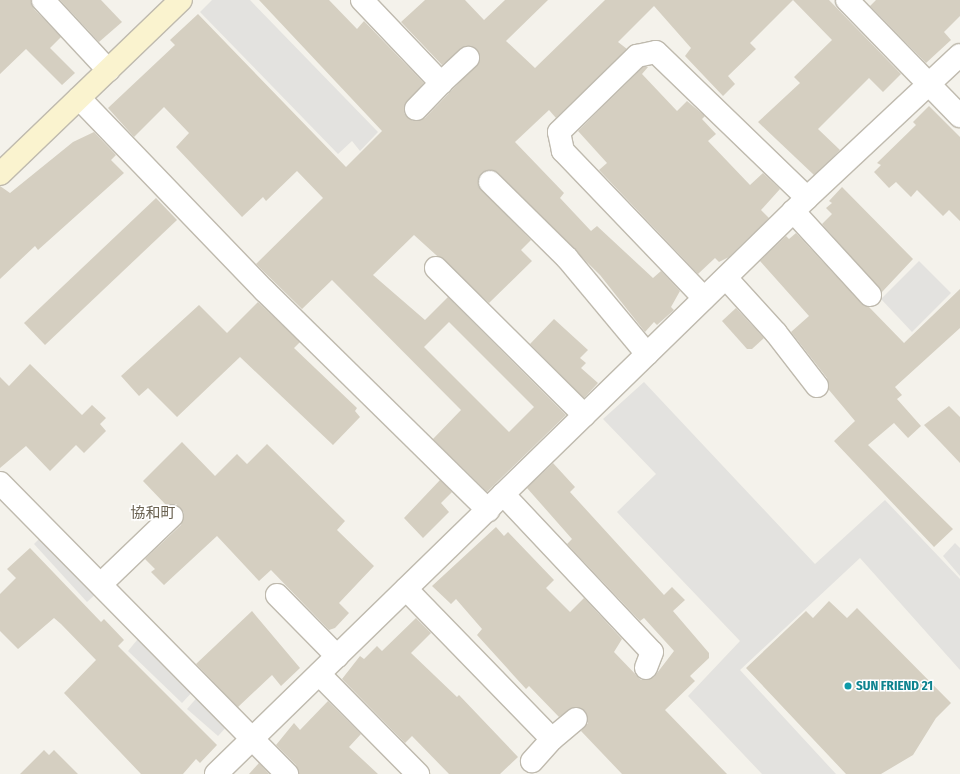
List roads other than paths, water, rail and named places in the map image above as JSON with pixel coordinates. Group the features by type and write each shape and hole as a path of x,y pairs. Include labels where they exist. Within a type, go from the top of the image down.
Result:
{"street":[{"path":"43,0 108,70"},
{"path":"0,174 182,0"},
{"path":"362,0 441,84"},
{"path":"847,0 960,116"},
{"path":"704,298 563,151 559,132 637,56 656,52 800,204 870,295"},
{"path":"216,774 726,278 800,204 960,55"},
{"path":"416,109 468,58"},
{"path":"79,98 265,291 488,510"},
{"path":"490,182 567,258 647,354"},
{"path":"436,268 584,415"},
{"path":"726,278 776,333 817,386"},
{"path":"0,482 287,774"},
{"path":"503,494 652,652 646,668"},
{"path":"101,584 172,516"},
{"path":"406,589 552,739"},
{"path":"277,595 337,656"},
{"path":"319,674 418,774"},
{"path":"532,761 552,739 576,718"}],"place":[{"name":"SUN FRIEND 21","path":"848,686"}],"district":[{"name":"協和町","path":"153,514"}]}
